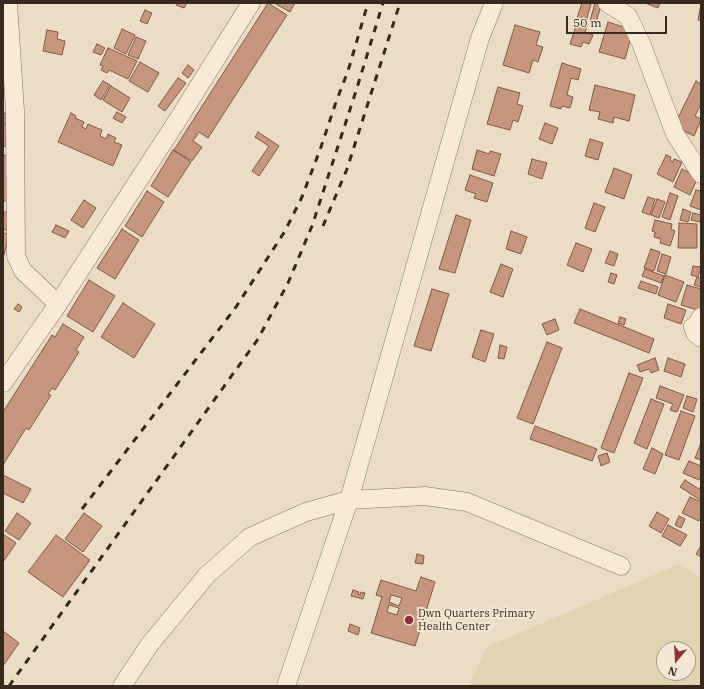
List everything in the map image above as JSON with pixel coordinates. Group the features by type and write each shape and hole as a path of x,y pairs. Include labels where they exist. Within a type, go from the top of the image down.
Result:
{"street":[{"path":"8,3 15,111 16,256 23,271 58,304"},
{"path":"3,383 58,304 251,3"},
{"path":"286,686 349,500 478,46 494,3"},
{"path":"607,3 628,16 642,44 675,134 698,164"},
{"path":"701,317 697,324 693,327 695,333 701,338"},
{"path":"122,686 150,644 207,575 250,537 306,512 349,500 425,496 467,502 621,566"}],"shaded area":[{"path":"679,564 701,579 701,686 469,686 487,647"}],"building":[{"path":"177,3 187,3 184,8 176,5"},
{"path":"268,3 287,15 208,138 199,132 193,141 202,147 192,161 174,150"},
{"path":"274,3 295,3 290,12"},
{"path":"582,3 591,4 586,21 577,18"},
{"path":"595,3 601,5 596,23 590,21"},
{"path":"645,3 660,3 658,8"},
{"path":"701,4 701,21 698,20"},
{"path":"145,10 152,13 147,24 140,21"},
{"path":"578,20 588,24 585,32 593,35 589,44 583,42 581,47 570,44"},
{"path":"608,22 633,30 625,59 599,52"},
{"path":"515,25 540,32 536,45 543,47 538,62 533,60 529,73 503,65"},
{"path":"122,29 135,35 126,54 114,48"},
{"path":"47,30 58,32 57,39 65,41 62,55 43,51"},
{"path":"136,37 146,41 138,59 128,55"},
{"path":"97,44 105,48 101,55 93,52"},
{"path":"108,48 137,61 128,79 109,70 107,73 101,70 103,66 100,65"},
{"path":"140,62 159,73 148,92 129,81"},
{"path":"562,63 581,69 578,80 571,78 567,95 573,97 570,108 562,106 561,109 550,106"},
{"path":"188,65 194,70 188,78 182,73"},
{"path":"178,78 186,83 165,111 158,106"},
{"path":"103,81 110,85 101,100 94,95"},
{"path":"696,81 701,84 701,104 695,116 701,120 694,136 674,126"},
{"path":"595,85 635,95 629,121 614,117 613,123 598,119 600,112 589,110"},
{"path":"111,86 130,98 122,112 103,100"},
{"path":"498,87 520,93 517,104 523,106 518,122 513,120 510,130 487,124"},
{"path":"117,112 126,117 122,123 113,118"},
{"path":"3,113 13,114 12,123 3,123"},
{"path":"71,113 76,116 75,118 84,122 82,127 86,129 88,124 102,130 100,136 106,139 108,134 116,138 114,142 122,145 113,166 58,142"},
{"path":"545,123 558,128 552,144 539,139"},
{"path":"3,124 13,125 12,147 3,146"},
{"path":"258,132 279,146 259,176 252,171 269,146 255,137"},
{"path":"590,139 603,143 598,160 585,156"},
{"path":"173,150 191,162 168,197 151,186"},
{"path":"477,150 489,154 490,151 501,154 494,176 472,169"},
{"path":"3,155 13,156 8,201 3,201"},
{"path":"666,155 671,157 670,160 673,162 674,159 682,162 673,182 657,174"},
{"path":"532,159 547,163 542,179 528,174"},
{"path":"614,168 632,175 624,199 605,192"},
{"path":"682,169 698,177 690,195 674,187"},
{"path":"470,175 493,183 487,202 474,198 476,194 465,190"},
{"path":"696,190 701,191 701,210 690,206"},
{"path":"147,191 164,202 142,237 125,226"},
{"path":"670,193 678,196 670,220 662,217"},
{"path":"648,197 655,199 650,215 642,212"},
{"path":"657,199 665,202 659,218 651,215"},
{"path":"84,200 96,208 83,228 71,220"},
{"path":"594,203 605,207 595,232 585,228"},
{"path":"683,209 691,212 688,222 680,220"},
{"path":"3,212 10,212 9,230 3,230"},
{"path":"693,213 701,215 700,222 691,220"},
{"path":"456,215 471,220 455,273 439,269"},
{"path":"655,220 672,224 671,229 675,231 670,246 660,243 661,239 654,237 655,232 652,231"},
{"path":"679,223 697,224 697,248 678,248"},
{"path":"56,225 69,231 65,238 52,232"},
{"path":"122,229 139,240 115,279 97,268"},
{"path":"511,231 527,237 521,254 506,249"},
{"path":"3,233 9,234 4,255 3,255"},
{"path":"576,243 592,249 583,272 567,265"},
{"path":"651,249 660,252 654,271 644,268"},
{"path":"610,251 618,254 614,266 605,263"},
{"path":"662,254 671,257 666,274 657,271"},
{"path":"501,264 513,269 503,297 490,292"},
{"path":"693,266 701,267 698,277 691,275"},
{"path":"645,269 664,276 661,283 642,276"},
{"path":"611,273 617,275 614,284 608,282"},
{"path":"665,275 684,282 676,302 658,295"},
{"path":"697,277 701,279 701,287 694,285"},
{"path":"89,280 115,296 93,332 67,316"},
{"path":"641,281 658,287 656,294 638,288"},
{"path":"687,285 701,289 701,311 681,305"},
{"path":"432,289 449,294 431,351 414,346"},
{"path":"123,303 155,324 134,358 101,337"},
{"path":"18,304 22,307 19,312 14,309"},
{"path":"668,304 686,310 681,324 664,318"},
{"path":"580,309 654,339 649,353 574,323"},
{"path":"620,317 626,319 624,325 618,323"},
{"path":"555,319 559,330 547,335 542,324"},
{"path":"63,324 84,337 76,350 79,352 55,390 52,388 48,394 51,395 29,430 26,428 3,465 3,412 52,335 55,337"},
{"path":"481,330 494,334 485,362 472,357"},
{"path":"547,342 562,348 533,424 517,418"},
{"path":"500,345 507,347 504,359 498,358"},
{"path":"655,358 659,370 651,373 649,369 640,372 637,365"},
{"path":"668,358 685,364 681,377 664,371"},
{"path":"629,373 643,378 614,453 601,448"},
{"path":"660,386 684,395 677,412 670,410 673,404 656,398"},
{"path":"687,396 697,399 693,412 683,408"},
{"path":"651,399 664,404 647,449 634,443"},
{"path":"681,411 695,416 679,460 665,455"},
{"path":"535,426 597,449 592,461 530,439"},
{"path":"701,443 701,460 695,458"},
{"path":"652,448 663,454 655,474 643,469"},
{"path":"607,453 610,462 601,466 598,456"},
{"path":"689,461 701,466 701,476 699,480 683,473"},
{"path":"3,475 31,489 23,503 3,493"},
{"path":"685,480 699,489 701,486 700,500 680,487"},
{"path":"690,497 701,502 701,517 699,521 682,513"},
{"path":"657,512 669,519 661,533 649,526"},
{"path":"17,513 31,523 19,540 5,531"},
{"path":"84,513 102,526 83,552 65,539"},
{"path":"679,516 685,519 681,528 675,525"},
{"path":"668,525 687,535 680,546 662,536"},
{"path":"3,534 16,543 3,562"},
{"path":"56,535 90,560 63,597 28,572"},
{"path":"701,546 701,557 696,554"},
{"path":"417,554 424,556 423,564 415,563"},
{"path":"421,577 435,582 415,646 371,633 382,597 376,595 381,580 416,591","holes":["391,595 402,598 399,606 389,602","389,605 399,608 397,615 387,612"]},
{"path":"353,590 359,592 358,594 360,595 361,592 365,593 363,599 351,596"},
{"path":"350,624 360,628 358,635 348,631"},
{"path":"3,631 19,643 3,666"}],"railway":[{"path":"82,509 236,307 285,231 302,197 321,147 348,71 368,3"},
{"path":"9,686 258,339 288,283 312,226 383,3"},
{"path":"323,226 347,169 400,3"}],"place":[{"name":"Dwn Quarters Primary Health Center","path":"409,620"}]}
